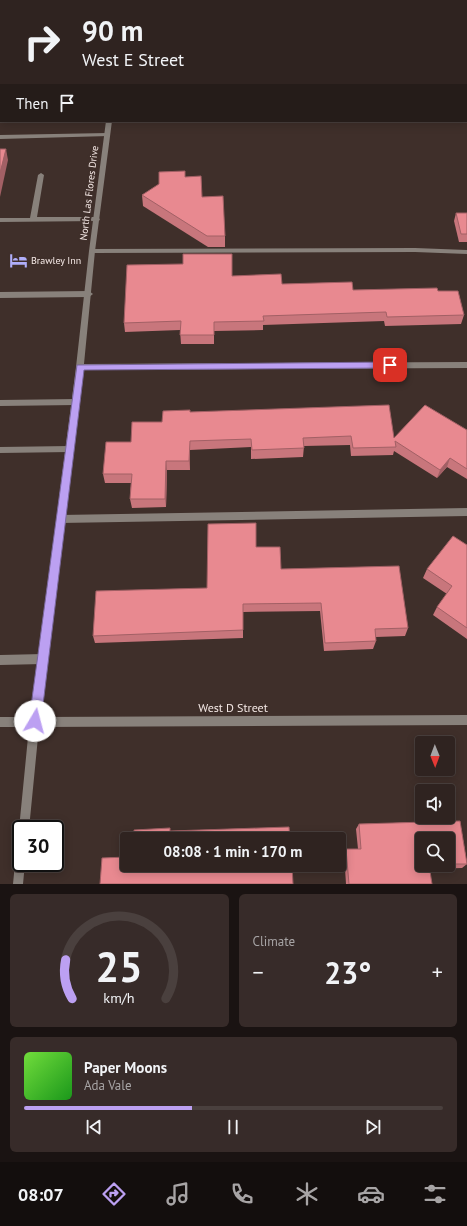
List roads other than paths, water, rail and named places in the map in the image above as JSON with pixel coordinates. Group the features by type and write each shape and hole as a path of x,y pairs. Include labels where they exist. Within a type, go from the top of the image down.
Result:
{"street":[{"name":"North Las Flores Drive","path":"25,820 35,721 76,402 92,251 109,122"},
{"path":"0,137 107,135"},
{"path":"33,220 41,175"},
{"path":"0,220 97,219"},
{"path":"92,251 415,250 467,252"},
{"path":"0,295 88,294"},
{"path":"80,367 467,365"},
{"path":"0,403 76,402"},
{"path":"0,450 70,449"},
{"path":"60,518 467,512"},
{"path":"0,660 43,659"},
{"name":"West D Street","path":"0,722 467,720"},
{"path":"18,884 19,872"}],"place":[{"name":"Brawley Inn","path":"18,260"}]}
